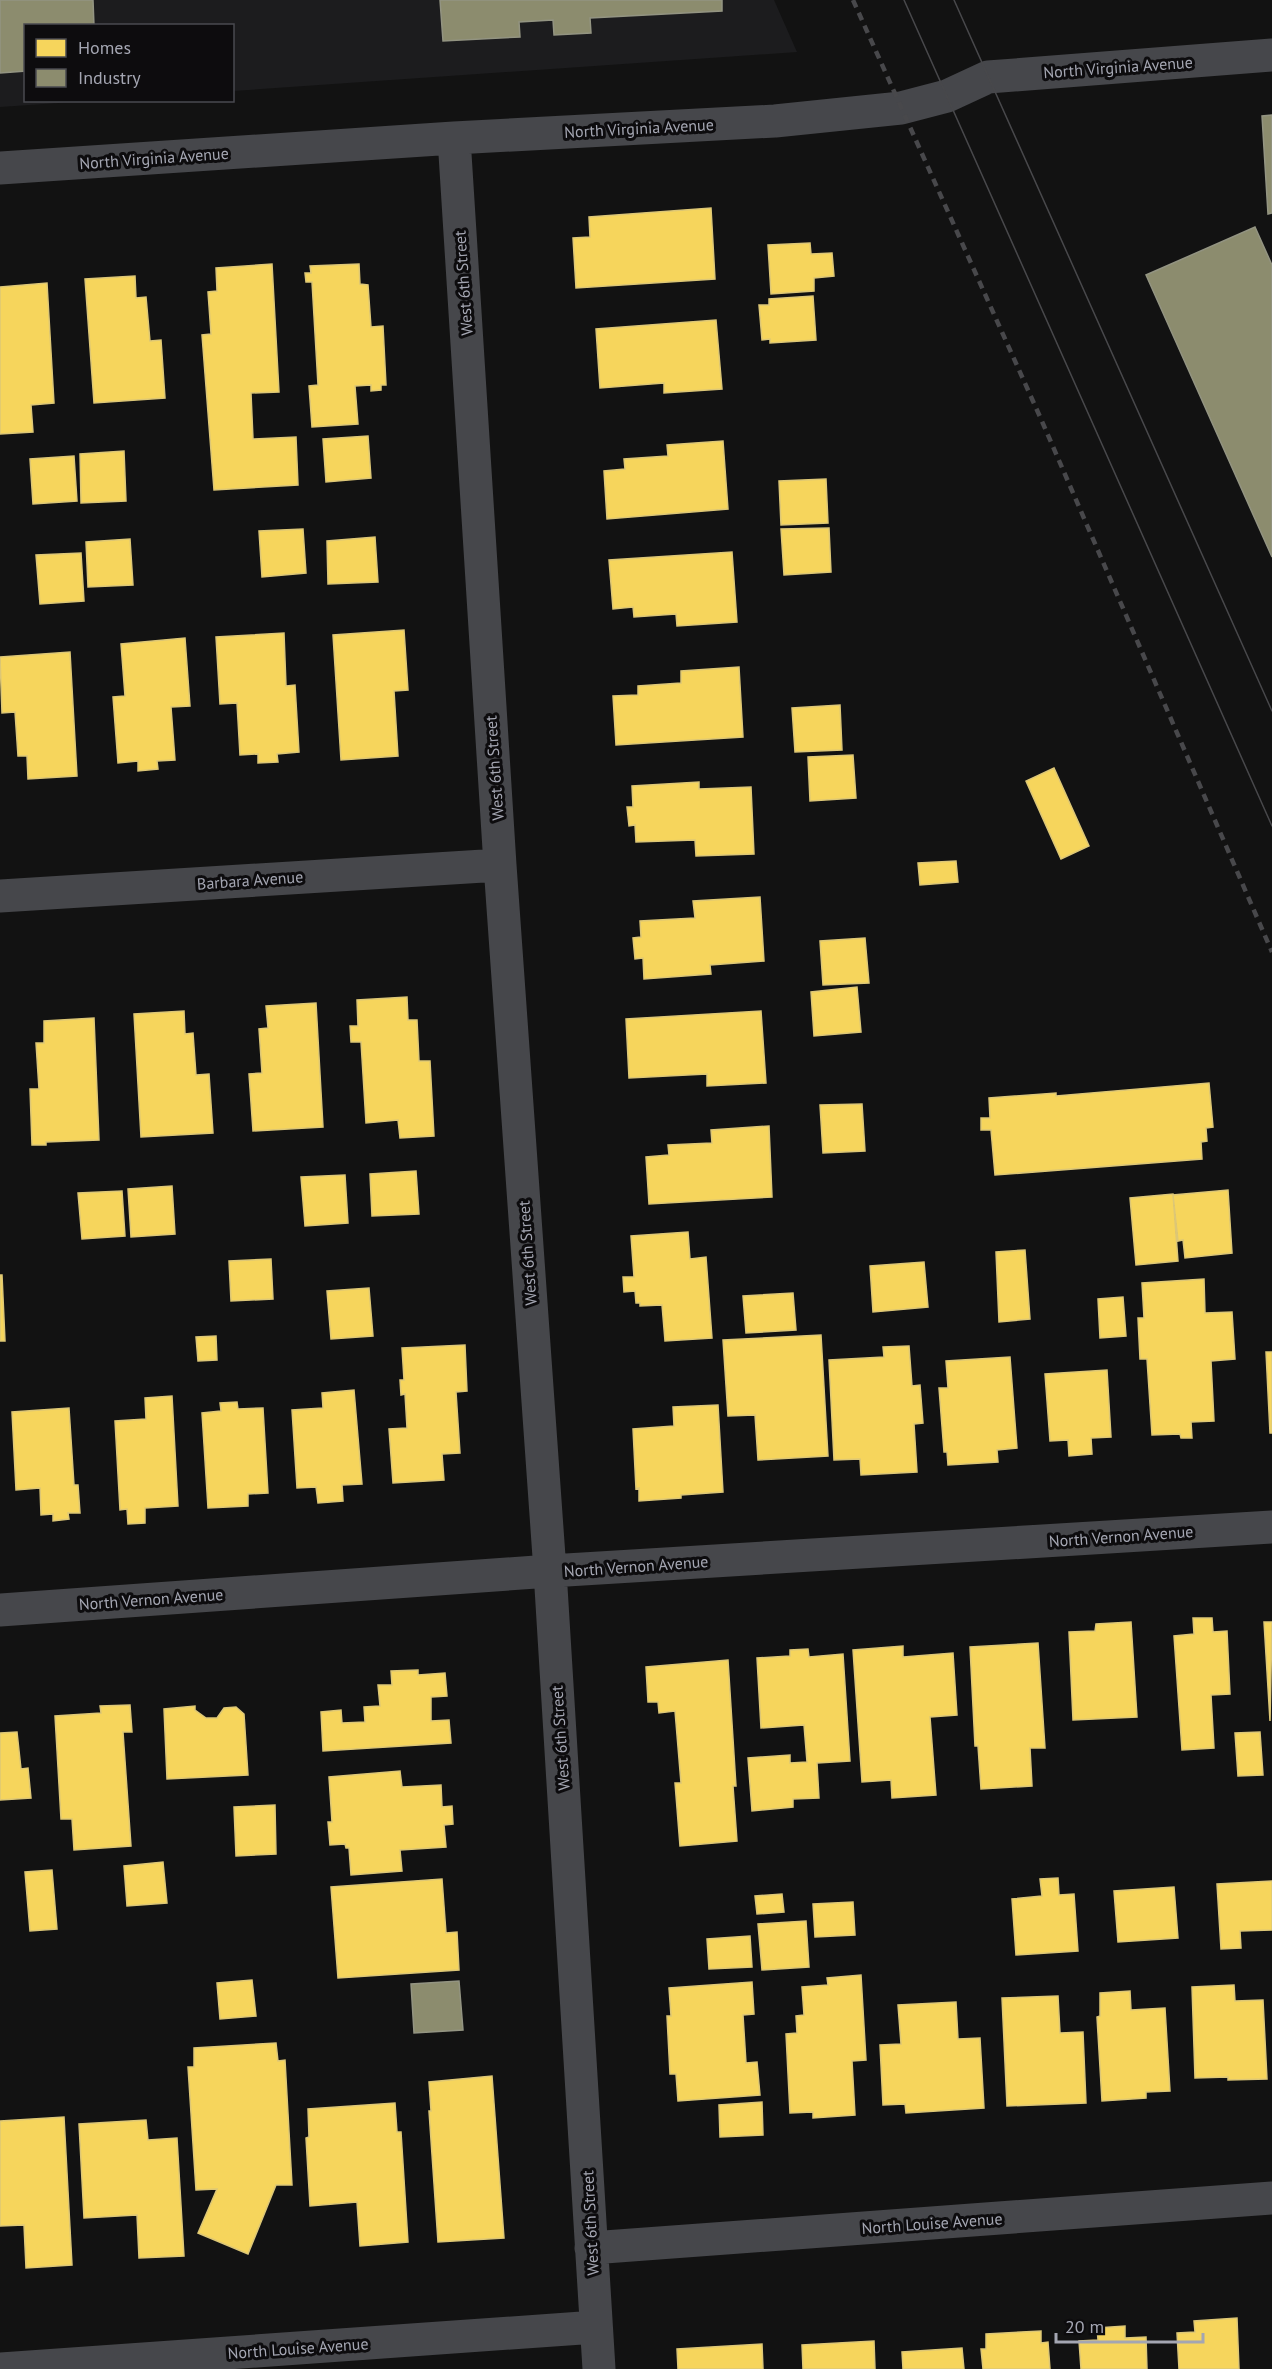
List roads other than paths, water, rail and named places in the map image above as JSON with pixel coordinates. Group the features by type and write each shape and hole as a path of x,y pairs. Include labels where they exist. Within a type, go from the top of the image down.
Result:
{"street":[{"name":"North Virginia Avenue","path":"0,168 454,138 775,121 901,108 947,96 988,77 1272,55"},
{"name":"West 6th Street","path":"454,138 500,865 550,1571 599,2369"},
{"name":"Barbara Avenue","path":"0,896 500,865"},
{"name":"North Vernon Avenue","path":"0,1610 550,1571 1272,1527"},
{"name":"North Louise Avenue","path":"591,2248 1272,2199"},
{"name":"North Louise Avenue","path":"0,2369 596,2327"}],"tram line":[{"path":"904,0 1272,826"},
{"path":"954,0 1272,711"}],"railway":[{"path":"853,0 1041,419 1272,952"}]}
